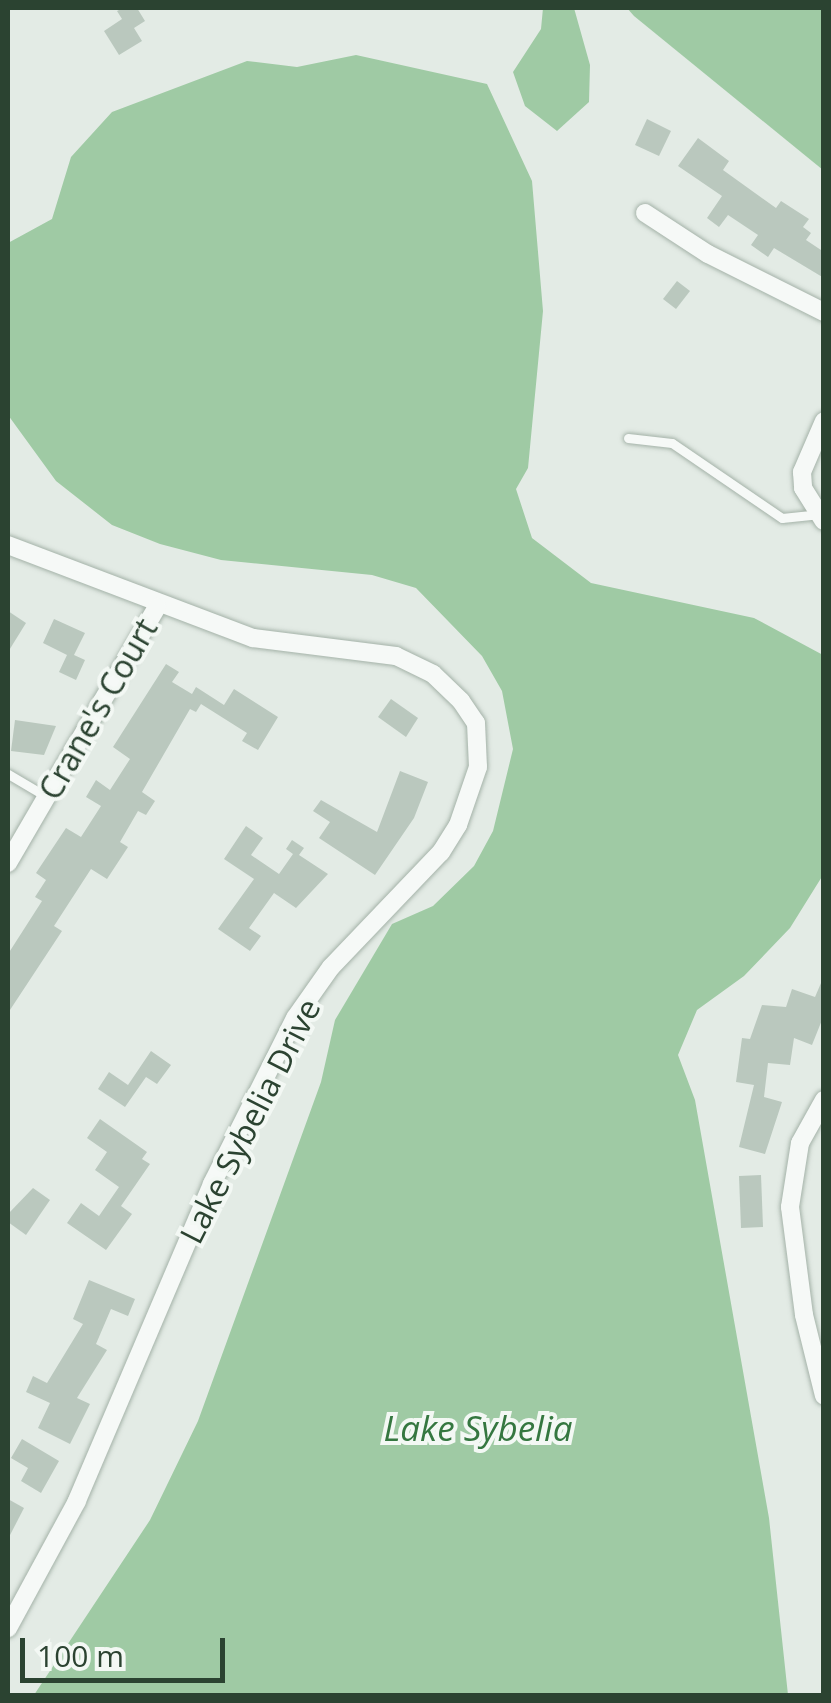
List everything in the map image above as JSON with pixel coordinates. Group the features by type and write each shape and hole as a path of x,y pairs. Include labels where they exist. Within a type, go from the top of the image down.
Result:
{"street":[{"path":"645,213 708,254 824,312"},
{"path":"821,517 802,472 824,421"},
{"name":"Lake Sybelia Drive","path":"8,545 157,607 253,638 396,656 433,674 476,724 478,767 458,825 441,852 332,967 296,1018 212,1184 77,1501 8,1628"},
{"name":"Crane's Court","path":"8,863 157,607"},
{"path":"824,1100 800,1143 790,1207 804,1316 824,1396"}],"lane":[{"path":"628,438 672,442 782,518 821,517"},
{"path":"8,774 47,797"}],"water":[{"path":"543,8 574,8 590,65 589,102 557,131 525,106 513,72 541,29"},
{"path":"627,8 823,8 823,170 634,16"},
{"name":"Lake Sybelia","path":"356,55 487,84 532,181 543,311 528,468 516,489 532,538 591,583 754,618 823,655 823,875 790,928 744,976 697,1010 678,1055 695,1100 769,1518 788,1695 34,1695 150,1520 198,1421 321,1082 335,1020 392,924 433,906 474,866 493,831 513,749 502,691 482,656 416,588 372,575 221,560 160,544 112,525 56,481 8,415 8,243 52,219 71,157 112,112 247,61 297,67"}],"building":[{"path":"137,8 145,21 134,28 142,41 119,55 104,31 122,19 117,11"},
{"path":"647,119 671,131 659,156 635,145"},
{"path":"698,138 729,161 723,170 776,208 781,201 809,219 803,227 811,233 806,240 824,252 824,278 774,248 768,257 751,245 758,235 728,215 719,227 707,218 722,196 678,166"},
{"path":"677,281 690,291 676,309 663,299"},
{"path":"8,611 26,623 8,652"},
{"path":"54,619 85,633 74,655 85,660 76,680 59,672 67,655 43,643"},
{"path":"166,664 179,672 172,682 192,694 196,687 224,705 234,689 278,717 258,750 242,741 247,733 201,704 196,712 190,709 142,792 155,801 146,815 138,811 120,842 128,847 107,879 91,869 54,926 62,931 8,1013 8,954 42,901 35,897 46,880 36,873 66,828 81,837 101,806 86,797 96,780 110,790 130,759 113,747"},
{"path":"391,699 418,718 406,737 378,717"},
{"path":"15,720 56,726 44,755 11,751"},
{"path":"400,771 428,782 414,818 375,875 319,838 330,822 313,811 321,800 377,832"},
{"path":"246,826 263,838 251,855 279,874 293,854 286,849 292,840 304,848 299,855 328,874 296,908 274,893 249,928 261,936 250,951 218,929 254,879 224,859"},
{"path":"824,976 824,1015 812,1045 794,1038 790,1065 768,1063 764,1097 782,1102 765,1154 739,1147 754,1085 736,1082 742,1038 750,1039 762,1005 786,1007 792,989 815,997"},
{"path":"151,1051 171,1065 157,1084 146,1077 125,1107 98,1089 109,1072 128,1085"},
{"path":"100,1119 147,1152 142,1159 150,1164 121,1206 132,1214 106,1250 67,1223 81,1203 99,1216 119,1187 95,1170 107,1152 87,1138"},
{"path":"761,1175 763,1227 741,1228 739,1176"},
{"path":"33,1188 50,1200 26,1235 8,1222 8,1214"},
{"path":"89,1280 135,1299 128,1316 111,1309 96,1344 107,1350 77,1398 90,1404 70,1444 38,1428 50,1403 26,1392 33,1376 47,1383 83,1324 73,1319"},
{"path":"22,1439 59,1461 41,1493 21,1481 28,1468 11,1458"},
{"path":"8,1499 24,1508 8,1539"}]}
